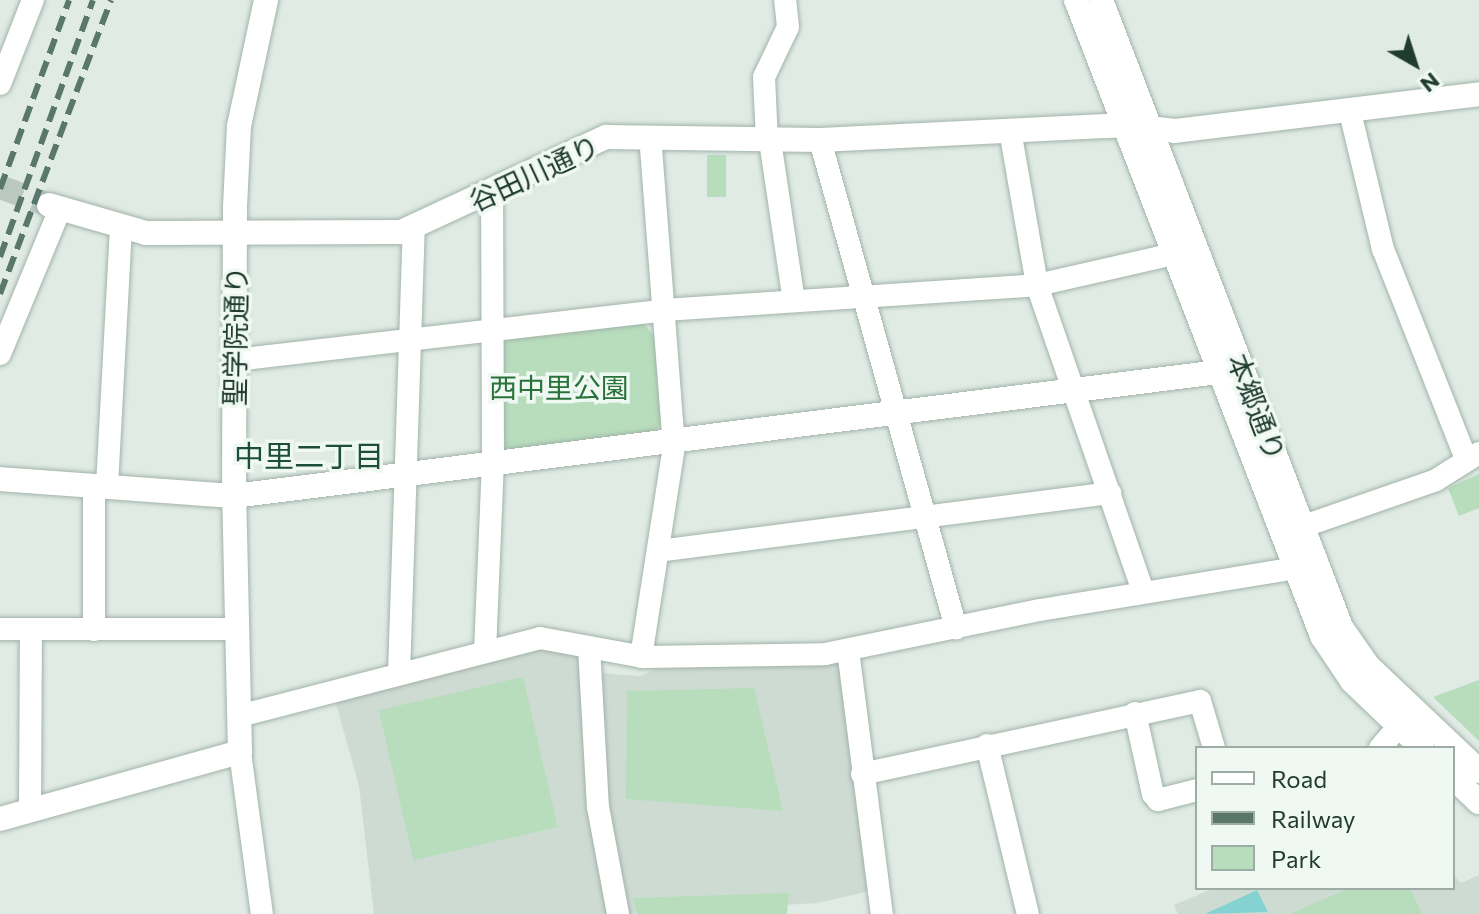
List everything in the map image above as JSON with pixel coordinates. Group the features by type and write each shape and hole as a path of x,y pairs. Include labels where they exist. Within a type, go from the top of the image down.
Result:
{"street":[{"path":"0,84 33,0"},
{"name":"聖学院通り","path":"262,914 240,752 234,496 239,126 266,0"},
{"path":"785,0 788,27 764,77 768,141 794,301"},
{"name":"本郷通り","path":"1076,0 1178,253 1218,372 1298,544 1357,653 1453,746"},
{"name":"本郷通り","path":"1101,0 1152,130 1337,663 1420,746"},
{"name":"谷田川通り","path":"54,207 121,229 414,229 597,138 768,141 1124,125 1152,130 1350,112 1479,94"},
{"path":"239,716 540,638 641,657 825,654 848,650 1143,591 1298,544 1436,480 1472,456 1383,249 1350,112"},
{"path":"1010,130 1037,285 1143,591"},
{"path":"641,657 674,441 650,138"},
{"path":"820,140 893,413 956,628"},
{"path":"485,652 493,463 492,190"},
{"path":"0,354 54,207"},
{"path":"94,630 100,486 121,229"},
{"path":"399,674 414,229"},
{"path":"235,360 664,310 1037,285 1178,253"},
{"path":"0,479 234,496 1218,372"},
{"path":"658,551 1110,493"},
{"path":"0,629 237,629"},
{"path":"30,810 31,630"},
{"path":"589,647 598,807 618,914"},
{"path":"848,650 862,774 878,854 882,914"},
{"path":"862,774 1200,701 1213,746"},
{"path":"1135,713 1153,794 1158,800 1195,791"},
{"path":"1382,746 1399,726"},
{"path":"987,745 1028,914"},
{"name":"本郷通り","path":"1455,748 1479,771"},
{"path":"0,819 240,752"},
{"path":"1455,779 1479,802"}],"shaded area":[{"path":"541,647 585,656 615,914 374,914 359,786 335,700"},
{"path":"843,661 875,890 817,903 630,914 606,789 601,673 640,676 657,669"},
{"path":"1479,875 1479,914 1178,914 1174,905 1209,890 1455,890 1455,877 1461,883"}],"green space":[{"path":"707,155 726,155 726,197 707,197"},
{"name":"西中里公園","path":"639,318 658,340 665,420 655,431 498,452 500,337"},
{"path":"1479,474 1479,508 1459,516 1448,488"},
{"path":"523,677 558,827 413,860 379,710"},
{"path":"1479,680 1479,741 1433,697"},
{"path":"754,688 783,811 626,799 627,691"},
{"path":"1344,890 1411,890 1422,914 1290,914"},
{"path":"789,893 787,914 637,914 633,898"}],"water":[{"path":"1257,890 1268,912 1205,914"}],"tunnel":[{"path":"0,187 49,205"}],"railway":[{"path":"0,189 69,0"},
{"path":"0,257 93,0"},
{"path":"0,294 111,0"}],"district":[{"name":"中里二丁目","path":"309,455"}]}
